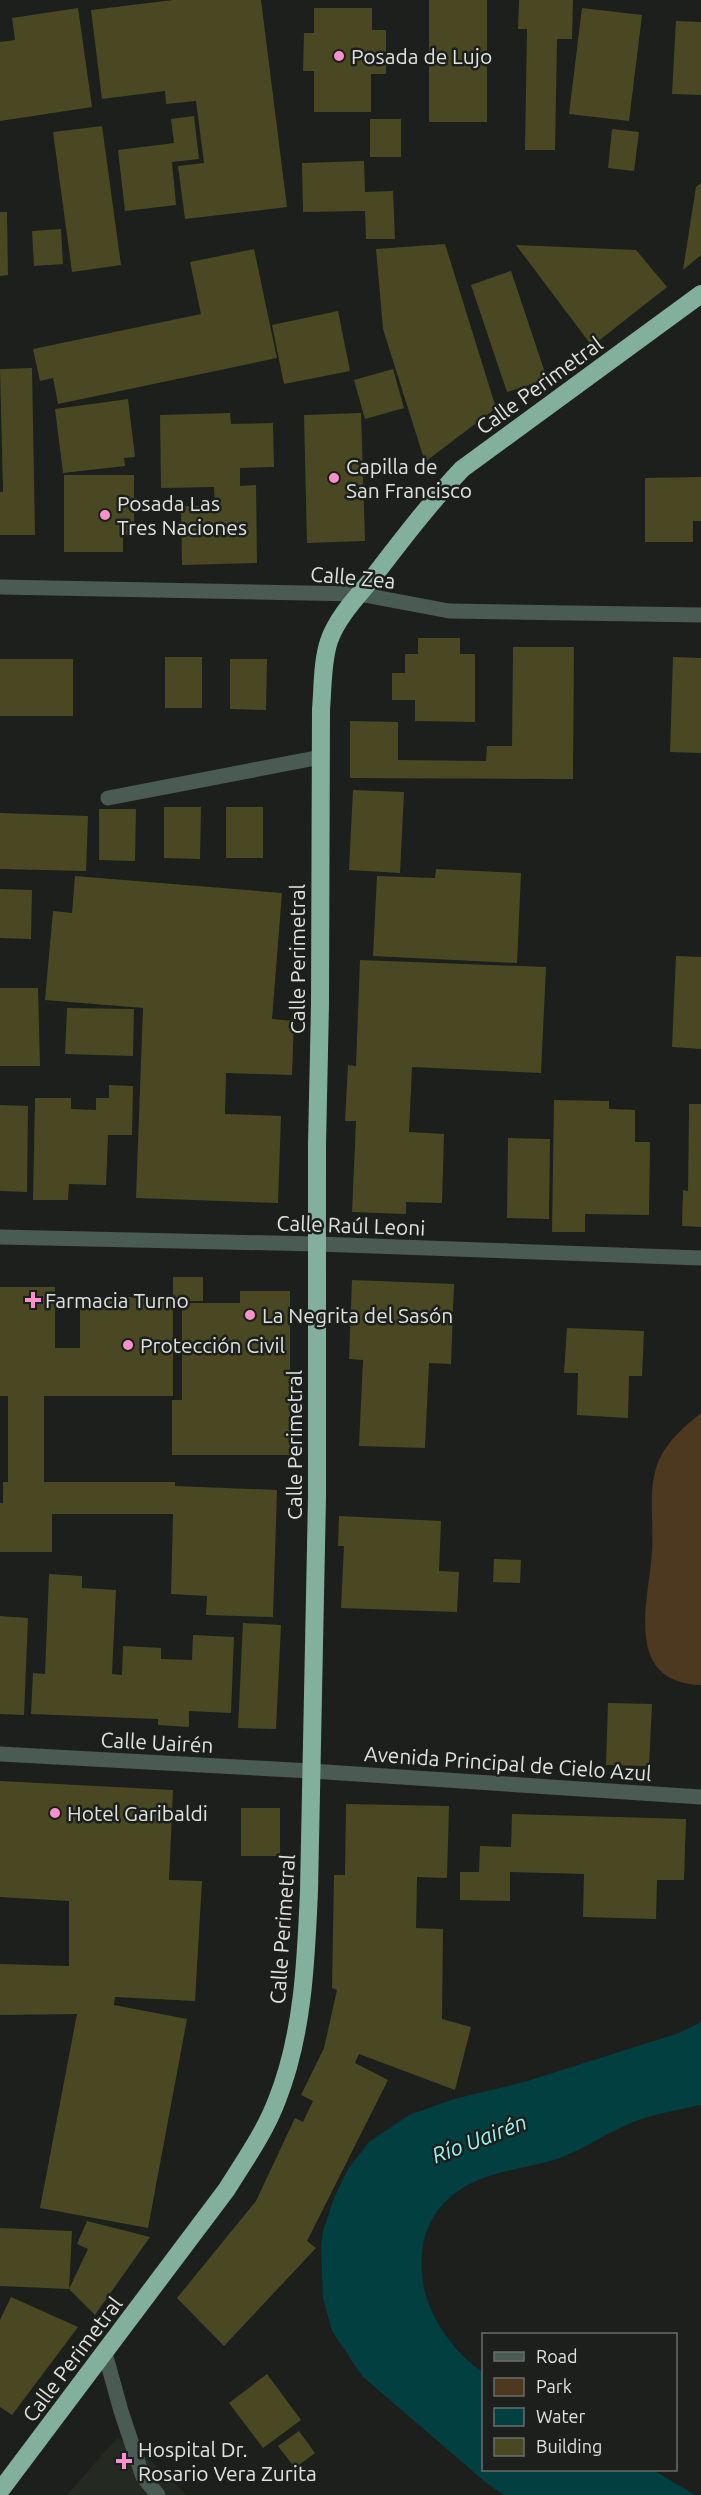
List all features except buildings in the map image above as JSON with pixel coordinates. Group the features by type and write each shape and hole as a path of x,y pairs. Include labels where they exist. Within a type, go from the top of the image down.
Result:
{"highway":[{"name":"Calle Perimetral","path":"0,2491 227,2188 259,2137 277,2101 291,2058 307,1957 316,1497 321,757 324,671 329,640 339,621 359,594 435,497 462,469 701,294"}],"street":[{"name":"Calle Zea","path":"0,588 359,594 449,611 701,615"},
{"path":"108,798 321,757"},
{"name":"Calle Raúl Leoni","path":"0,1237 316,1244 701,1258"},
{"name":"Calle Uairén","path":"0,1754 311,1771"},
{"name":"Avenida Principal de Cielo Azul","path":"311,1771 701,1797"},
{"path":"105,2353 143,2477 158,2495"}],"shaded area":[{"name":"Hospital Dr. Rosario Vera Zurita","path":"117,2438 138,2449 187,2495 67,2495"}],"green space":[{"path":"701,1413 701,1685 676,1680 660,1670 650,1654 645,1615 652,1551 652,1493 655,1471 672,1440"}],"water":[{"name":"Río Uairén","path":"701,2022 701,2105 639,2120 565,2156 496,2174 468,2185 453,2194 432,2219 422,2251 422,2269 427,2300 446,2336 463,2356 482,2371 482,2471 655,2471 695,2495 504,2495 485,2482 362,2376 332,2331 323,2298 321,2248 323,2231 334,2198 348,2169 369,2142 409,2115 454,2099 524,2082 679,2033"}],"place":[{"name":"Posada de Lujo","path":"339,56"},
{"name":"Capilla de San Francisco","path":"334,478"},
{"name":"Posada Las Tres Naciones","path":"105,515"},
{"name":"Farmacia Turno","path":"33,1300"},
{"name":"La Negrita del Sasón","path":"250,1315"},
{"name":"Protección Civil","path":"128,1345"},
{"name":"Hotel Garibaldi","path":"55,1813"},
{"name":"Hospital Dr. Rosario Vera Zurita","path":"124,2461"}]}
